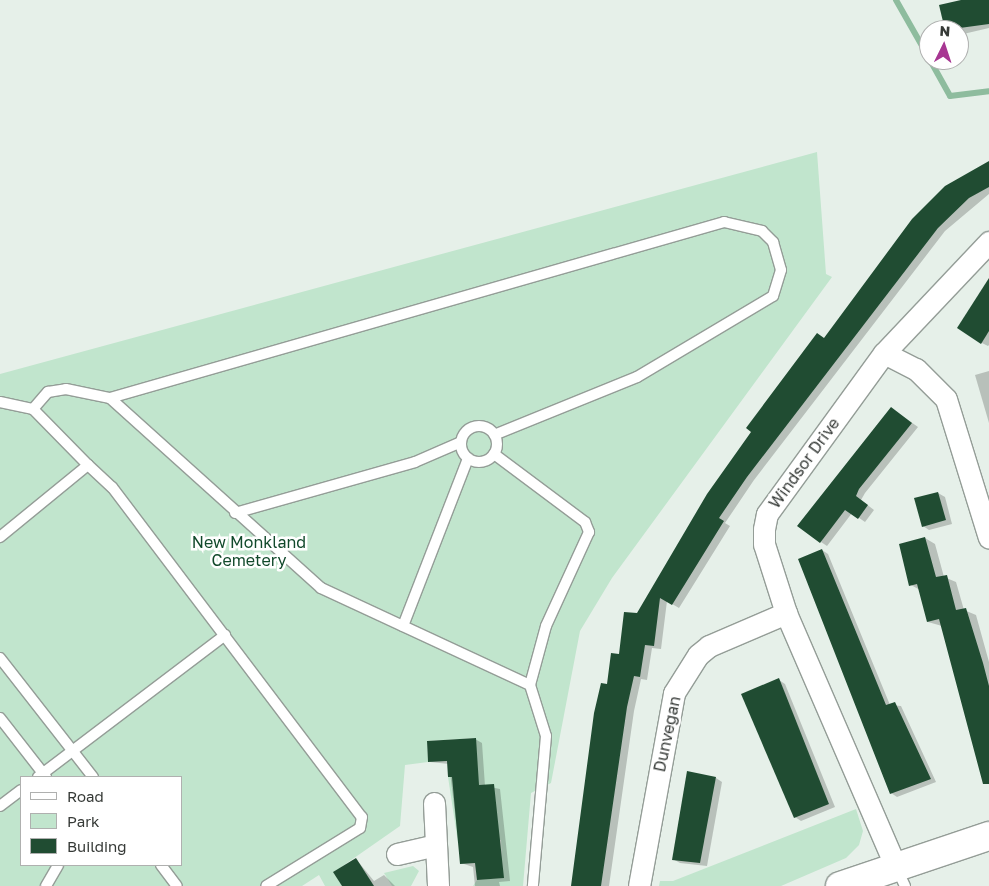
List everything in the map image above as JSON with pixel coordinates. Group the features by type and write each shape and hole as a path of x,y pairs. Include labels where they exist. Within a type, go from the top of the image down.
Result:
{"main road":[{"path":"840,886 900,875 989,836"}],"street":[{"name":"Windsor Drive","path":"900,875 786,612 764,544 767,514 884,354 989,242"},
{"path":"884,354 916,369 946,399 989,538"},
{"name":"Dunvegan","path":"639,886 674,693 698,654 710,646 786,612"},
{"path":"434,803 438,886"},
{"path":"397,854 436,845"}],"lane":[{"path":"33,409 48,392 66,389 110,398 724,222 762,231 773,242 781,270 773,296 637,377 494,435 477,426 466,431 461,442 415,462 235,513"},
{"path":"110,398 235,513 321,588 530,685"},
{"path":"0,402 33,409 112,487 362,817 360,828 266,886"},
{"path":"494,435 494,454"},
{"path":"403,626 468,458 461,442"},
{"path":"468,458 479,462 494,454"},
{"path":"494,454 585,522 589,532 546,626 530,685 546,736 533,886"},
{"path":"0,537 88,465"},
{"path":"0,718 42,776 225,635"},
{"path":"0,658 92,776"},
{"path":"0,806 20,791"},
{"path":"46,886 57,866"},
{"path":"162,866 177,886"}],"green space":[{"name":"New Monkland Cemetery","path":"817,152 826,274 832,277 612,578 580,631 551,783 531,793 523,886 473,886 477,880 503,878 501,840 458,843 448,777 478,775 475,738 427,741 428,762 405,765 400,826 334,872 342,886 325,886 319,875 302,886 0,886 0,374"},
{"path":"856,809 863,831 859,845 846,858 781,886 659,886 660,881 673,881"},
{"path":"413,866 419,871 411,886 392,886 384,873"}],"building":[{"path":"961,0 989,0 989,24 969,27 969,20 943,20 939,5"},
{"path":"989,161 989,187 969,198 938,228 747,477 719,518 724,521 672,605 660,598 654,646 645,645 640,677 634,676 627,707 601,886 571,886 594,713 601,683 607,684 611,653 619,654 624,612 637,613 707,494 751,432 746,428 817,333 824,338 912,219 945,186"},
{"path":"989,278 989,331 981,344 957,328"},
{"path":"891,407 912,423 859,489 856,496 868,505 858,519 845,510 820,543 797,526"},
{"path":"938,492 946,520 922,527 914,498"},
{"path":"925,537 936,577 947,575 956,610 966,608 989,686 989,784 983,784 939,619 927,622 917,584 909,586 899,544"},
{"path":"822,549 886,705 895,702 931,779 890,794 798,559"},
{"path":"779,678 829,804 794,818 741,694"},
{"path":"476,738 479,785 494,784 504,878 477,880 475,863 460,864 452,777 448,777 447,761 428,762 427,741"},
{"path":"687,771 716,777 700,863 672,860"},
{"path":"356,858 374,886 342,886 333,872"}],"waterway":[{"path":"896,0 919,40"},
{"path":"936,70 950,96 989,91"}]}
